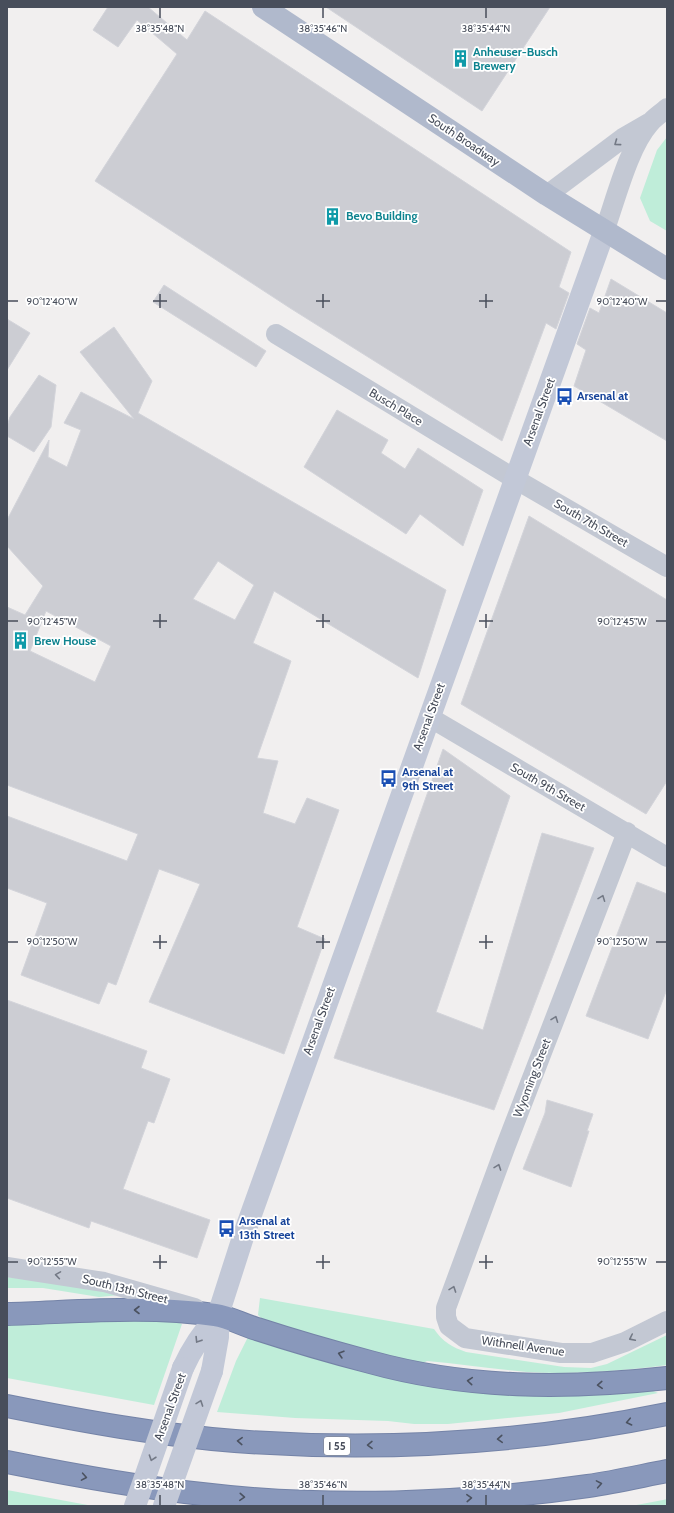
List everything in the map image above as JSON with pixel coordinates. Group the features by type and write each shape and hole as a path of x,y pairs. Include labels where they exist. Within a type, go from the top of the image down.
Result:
{"highway":[{"path":"7,1314 158,1310 218,1315 255,1328 370,1362 447,1379 501,1384 558,1386 619,1384 667,1378"},
{"name":"I 55","path":"7,1406 138,1429 234,1441 330,1446 425,1445 522,1438 616,1424 667,1414"},
{"path":"7,1462 106,1481 203,1494 297,1501 387,1502 497,1496 588,1486 667,1471"}],"main road":[{"name":"South Broadway","path":"263,7 546,195 604,232 667,269"},
{"name":"Arsenal Street","path":"164,1506 212,1372 218,1337 218,1315 244,1234 604,232"},
{"name":"Arsenal Street","path":"135,1506 183,1368 191,1351 203,1332 218,1315"}],"street":[{"name":"Arsenal Street","path":"546,195 623,138 650,122 667,108"},
{"name":"Arsenal Street","path":"604,232 630,159 650,122"},
{"name":"Busch Place","path":"276,334 515,479"},
{"name":"South 7th Street","path":"515,479 667,567"},
{"name":"South 9th Street","path":"429,717 627,832 667,857"},
{"name":"Wyoming Street","path":"449,1326 446,1317 446,1308 508,1141 627,832"},
{"name":"South 13th Street","path":"7,1267 117,1284 218,1315"},
{"name":"Withnell Avenue","path":"449,1326 465,1338 561,1353 592,1353 625,1342 667,1321"}],"green space":[{"path":"667,137 667,231 650,221 640,198 657,150"},
{"path":"7,1277 61,1283 120,1295 99,1297 43,1288 7,1288"},
{"path":"260,1298 434,1329 448,1344 466,1352 564,1367 591,1368 607,1364 667,1335 667,1365 615,1371 544,1373 427,1361 421,1364 364,1351 263,1320 258,1315"},
{"path":"170,1319 182,1324 154,1405 7,1378 7,1322"},
{"path":"248,1337 581,1393 653,1391 658,1393 559,1413 448,1424 414,1424 388,1421 295,1418 217,1412 236,1361"},
{"path":"7,1490 93,1506 7,1506"},
{"path":"667,1499 667,1506 631,1506 663,1500"}],"building":[{"name":"Bevo Building","path":"108,7 148,7 187,40 205,11 571,252 559,287 569,293 556,329 546,323 502,441 290,308 95,181 177,54 137,20 118,47 93,30"},
{"name":"Anheuser-Busch Brewery","path":"326,7 550,7 482,111"},
{"path":"611,279 667,313 667,441 574,386 586,350 577,344 590,308 599,313"},
{"path":"164,285 266,351 256,367 153,302"},
{"path":"7,319 30,333 7,370"},
{"path":"114,327 152,381 138,413 446,590 418,678 274,591 253,643 291,661 257,758 278,761 263,813 295,824 307,798 339,810 297,927 325,939 284,1054 149,1002 200,884 159,869 116,985 108,982 99,1004 21,975 47,903 7,888 7,816 127,861 138,834 7,785 7,607 25,615 43,586 7,546 7,520 49,440 48,457 67,467 81,430 64,423 81,392 134,419 80,352","holes":["218,561 254,585 235,620 193,599","46,611 111,646 95,682 30,651"]},
{"path":"39,375 56,385 51,427 34,452 7,436 7,426 10,417"},
{"path":"337,410 388,440 381,453 405,469 418,448 483,490 463,546 420,514 406,534 304,467"},
{"path":"529,516 667,600 667,781 646,814 461,704"},
{"path":"443,749 510,796 436,1012 483,1030 542,833 594,848 494,1110 334,1058"},
{"path":"637,882 667,894 667,989 648,1039 586,1016"},
{"path":"7,1000 147,1051 141,1068 170,1079 154,1123 148,1121 123,1189 210,1220 197,1258 91,1221 89,1228 7,1198"},
{"path":"547,1100 593,1114 571,1187 523,1169 545,1113"}],"place":[{"name":"Anheuser-Busch Brewery","path":"460,59"},
{"name":"Bevo Building","path":"333,216"},
{"name":"Arsenal at","path":"564,396"},
{"name":"Brew House","path":"21,641"},
{"name":"Arsenal at 9th Street","path":"389,779"},
{"name":"Arsenal at 13th Street","path":"226,1228"}]}
